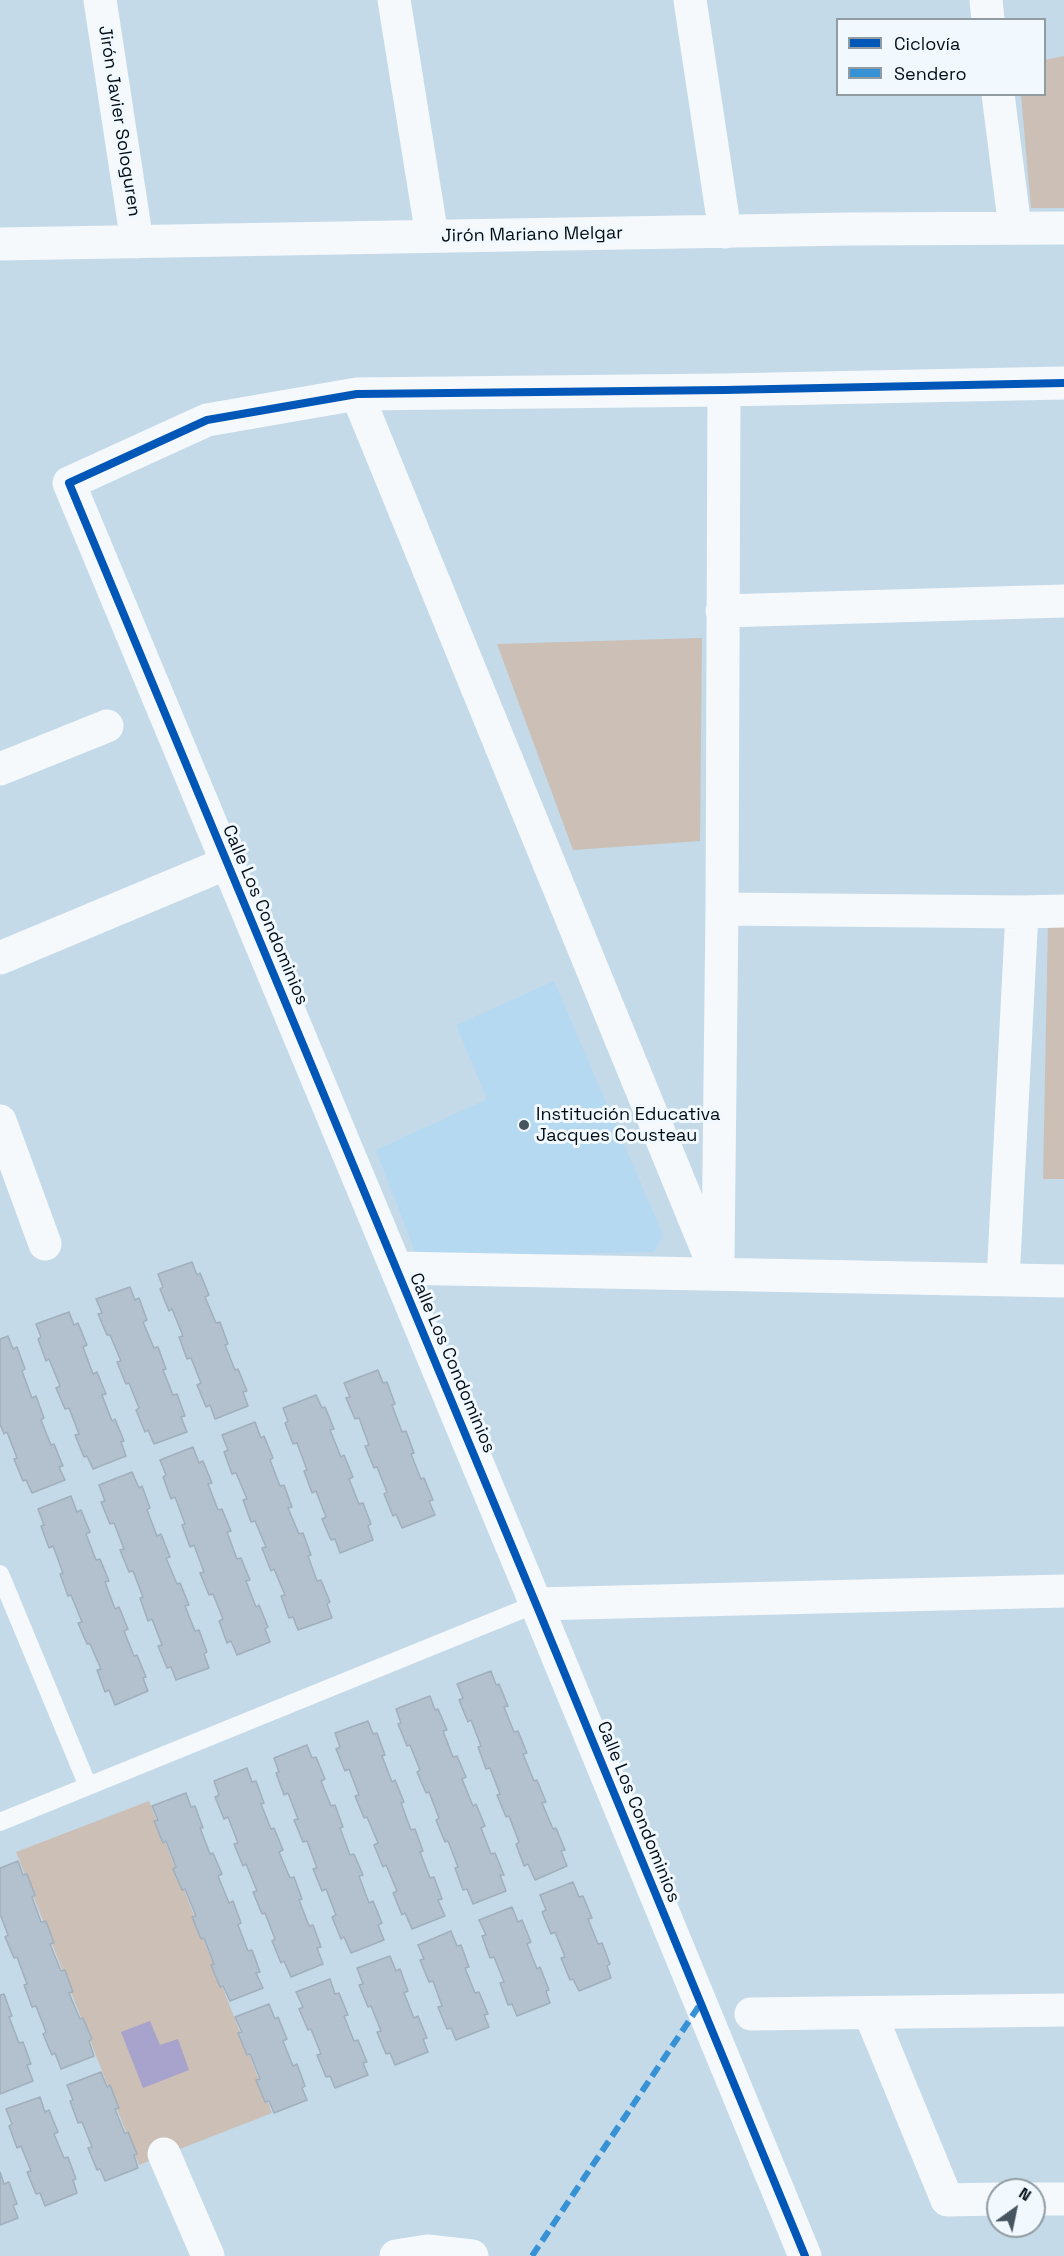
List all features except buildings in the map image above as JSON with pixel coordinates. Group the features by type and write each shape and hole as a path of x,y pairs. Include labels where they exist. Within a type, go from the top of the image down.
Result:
{"street":[{"name":"Jirón Javier Sologuren","path":"100,0 137,242"},
{"path":"394,0 432,236"},
{"path":"690,0 725,232"},
{"path":"986,0 988,18"},
{"path":"998,96 1015,228"},
{"name":"Jirón Mariano Melgar","path":"0,244 1064,228"},
{"path":"717,1274 357,394 1064,383"},
{"path":"717,1274 722,909 724,390"},
{"name":"Calle Los Condominios","path":"357,394 207,420 69,483 805,2256"},
{"path":"722,611 1064,601"},
{"path":"0,769 107,726"},
{"path":"0,958 227,863"},
{"path":"722,909 1064,911"},
{"path":"1003,1280 1022,912"},
{"path":"0,1121 45,1244"},
{"path":"396,1268 1064,1281"},
{"path":"536,1604 1064,1591"},
{"path":"751,2014 1064,2010"},
{"path":"870,2013 947,2200 986,2199"},
{"path":"164,2154 208,2256"},
{"path":"1046,2199 1064,2199"},
{"path":"396,2256 427,2251 472,2256"}],"lane":[{"path":"0,1574 88,1786"},
{"path":"0,1822 536,1604"}],"shaded area":[{"path":"1064,56 1064,208 1031,208 1021,96 1046,96 1046,60"},
{"path":"702,638 700,841 573,850 497,644"},
{"path":"1048,921 1064,922 1064,1179 1043,1179"},
{"name":"Institución Educativa Jacques Cousteau","path":"554,981 663,1235 654,1252 417,1257 376,1150 487,1099 456,1025"},
{"path":"149,1801 272,2113 139,2165 16,1852"},
{"path":"150,2021 160,2045 178,2039 189,2070 143,2088 121,2032"}],"marked path":[{"path":"532,2256 701,2003"}],"cycle path":[{"path":"805,2256 69,483 207,420 357,394 1064,383"}],"place":[{"name":"Institución Educativa Jacques Cousteau","path":"524,1125"}]}
